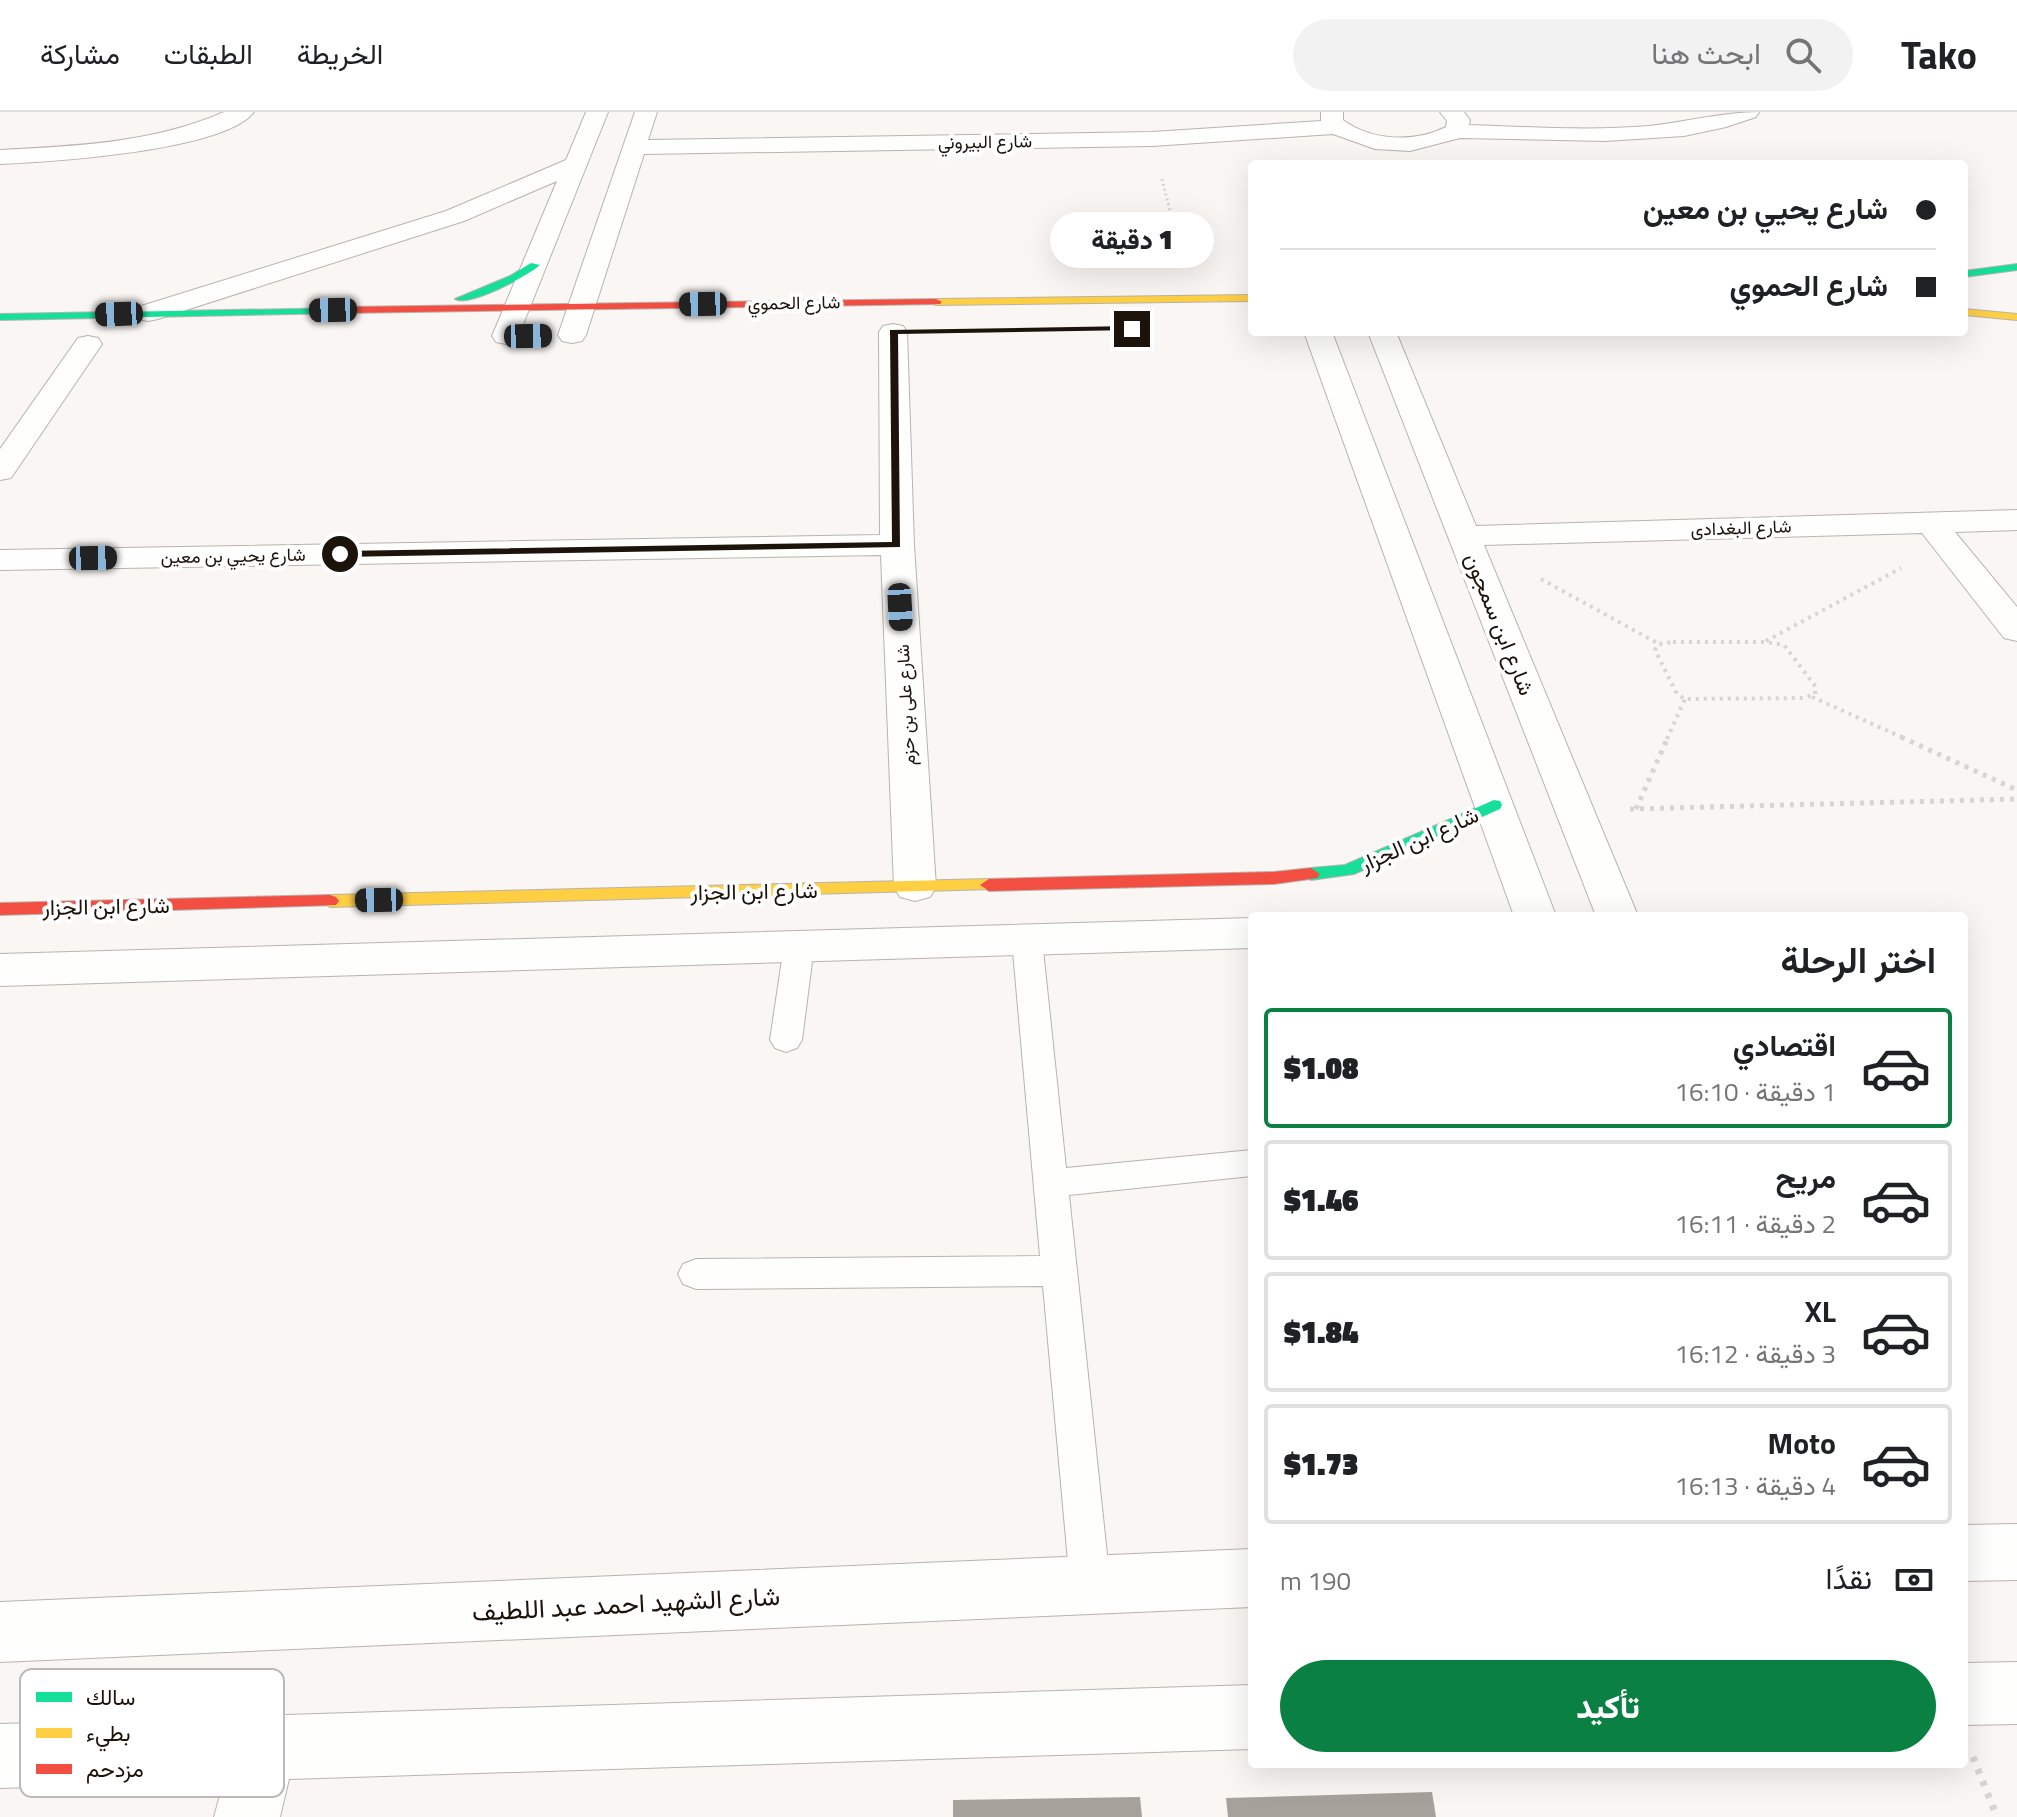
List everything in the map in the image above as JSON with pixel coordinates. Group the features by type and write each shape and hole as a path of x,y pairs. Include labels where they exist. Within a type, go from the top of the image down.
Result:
{"street":[{"path":"0,157 80,153 148,143 199,131 243,112"},
{"path":"510,336 535,265 597,112"},
{"path":"572,335 646,112"},
{"path":"1334,120 1361,137 1392,143 1424,142 1454,122 1623,133 1681,128 1735,118 1748,112"},
{"name":"شارع البيروني","path":"632,147 1152,139 1334,120"},
{"path":"148,313 392,238 455,216 576,164"},
{"path":"425,308 488,289 535,265"},
{"path":"1968,273 2017,267"},
{"name":"شارع الحموي","path":"0,317 425,308 1248,298"},
{"path":"1968,312 2017,317"},
{"name":"شارع على بن حزم","path":"893,332 897,545 915,887"},
{"path":"1319,336 1534,912"},
{"name":"شارع ابن سمجون","path":"1384,336 1615,912"},
{"path":"0,471 83,344"},
{"name":"شارع البغدادى","path":"1464,536 1940,533 2017,520"},
{"path":"1940,533 2017,630"},
{"name":"شارع يحيي بن معين","path":"0,560 897,545"},
{"name":"شارع ابن الجزار","path":"0,909 1274,878 1348,870 1494,805"},
{"path":"0,970 1248,933"},
{"path":"1968,1553 2017,1552"},
{"name":"شارع الشهيد احمد عبد اللطيف","path":"0,1632 1248,1578"},
{"path":"1968,1720 2017,1693"},
{"path":"284,1748 1248,1717"},
{"path":"0,1756 20,1755"},
{"path":"247,1817 252,1797"}],"lane":[{"path":"1027,940 1090,1583"},
{"path":"786,1040 799,946"},
{"path":"1050,1183 1248,1163"},
{"path":"696,1274 1061,1271"}],"path":[{"path":"1152,139 1193,298"},
{"path":"1765,642 1940,533"},
{"path":"1464,536 1659,644 1765,642 1789,648 1816,687 1812,697"},
{"path":"1659,644 1655,650 1657,655 1677,694 1685,699 1812,697 2017,790"},
{"path":"1636,809 1685,699"},
{"path":"1575,810 2017,799"},
{"path":"1968,1724 1997,1817"}],"building":[{"path":"1432,1792 1436,1817 1228,1817 1226,1798"},
{"path":"1140,1797 1142,1817 953,1817 953,1800"}],"traffic: fast":[{"path":"461,299 514,278 535,265"},
{"path":"1968,273 2017,267"},
{"path":"0,317 345,310"},
{"path":"1311,874 1348,870 1494,805"}],"traffic: slow":[{"path":"936,302 1248,298"},
{"path":"1968,312 2017,317"},
{"path":"330,901 989,885"}],"traffic: jam":[{"path":"345,310 936,302"},
{"path":"989,885 1274,878 1311,874"},
{"path":"0,909 330,901"}],"route":[{"path":"340,554 897,545 893,332 1132,329"}]}
